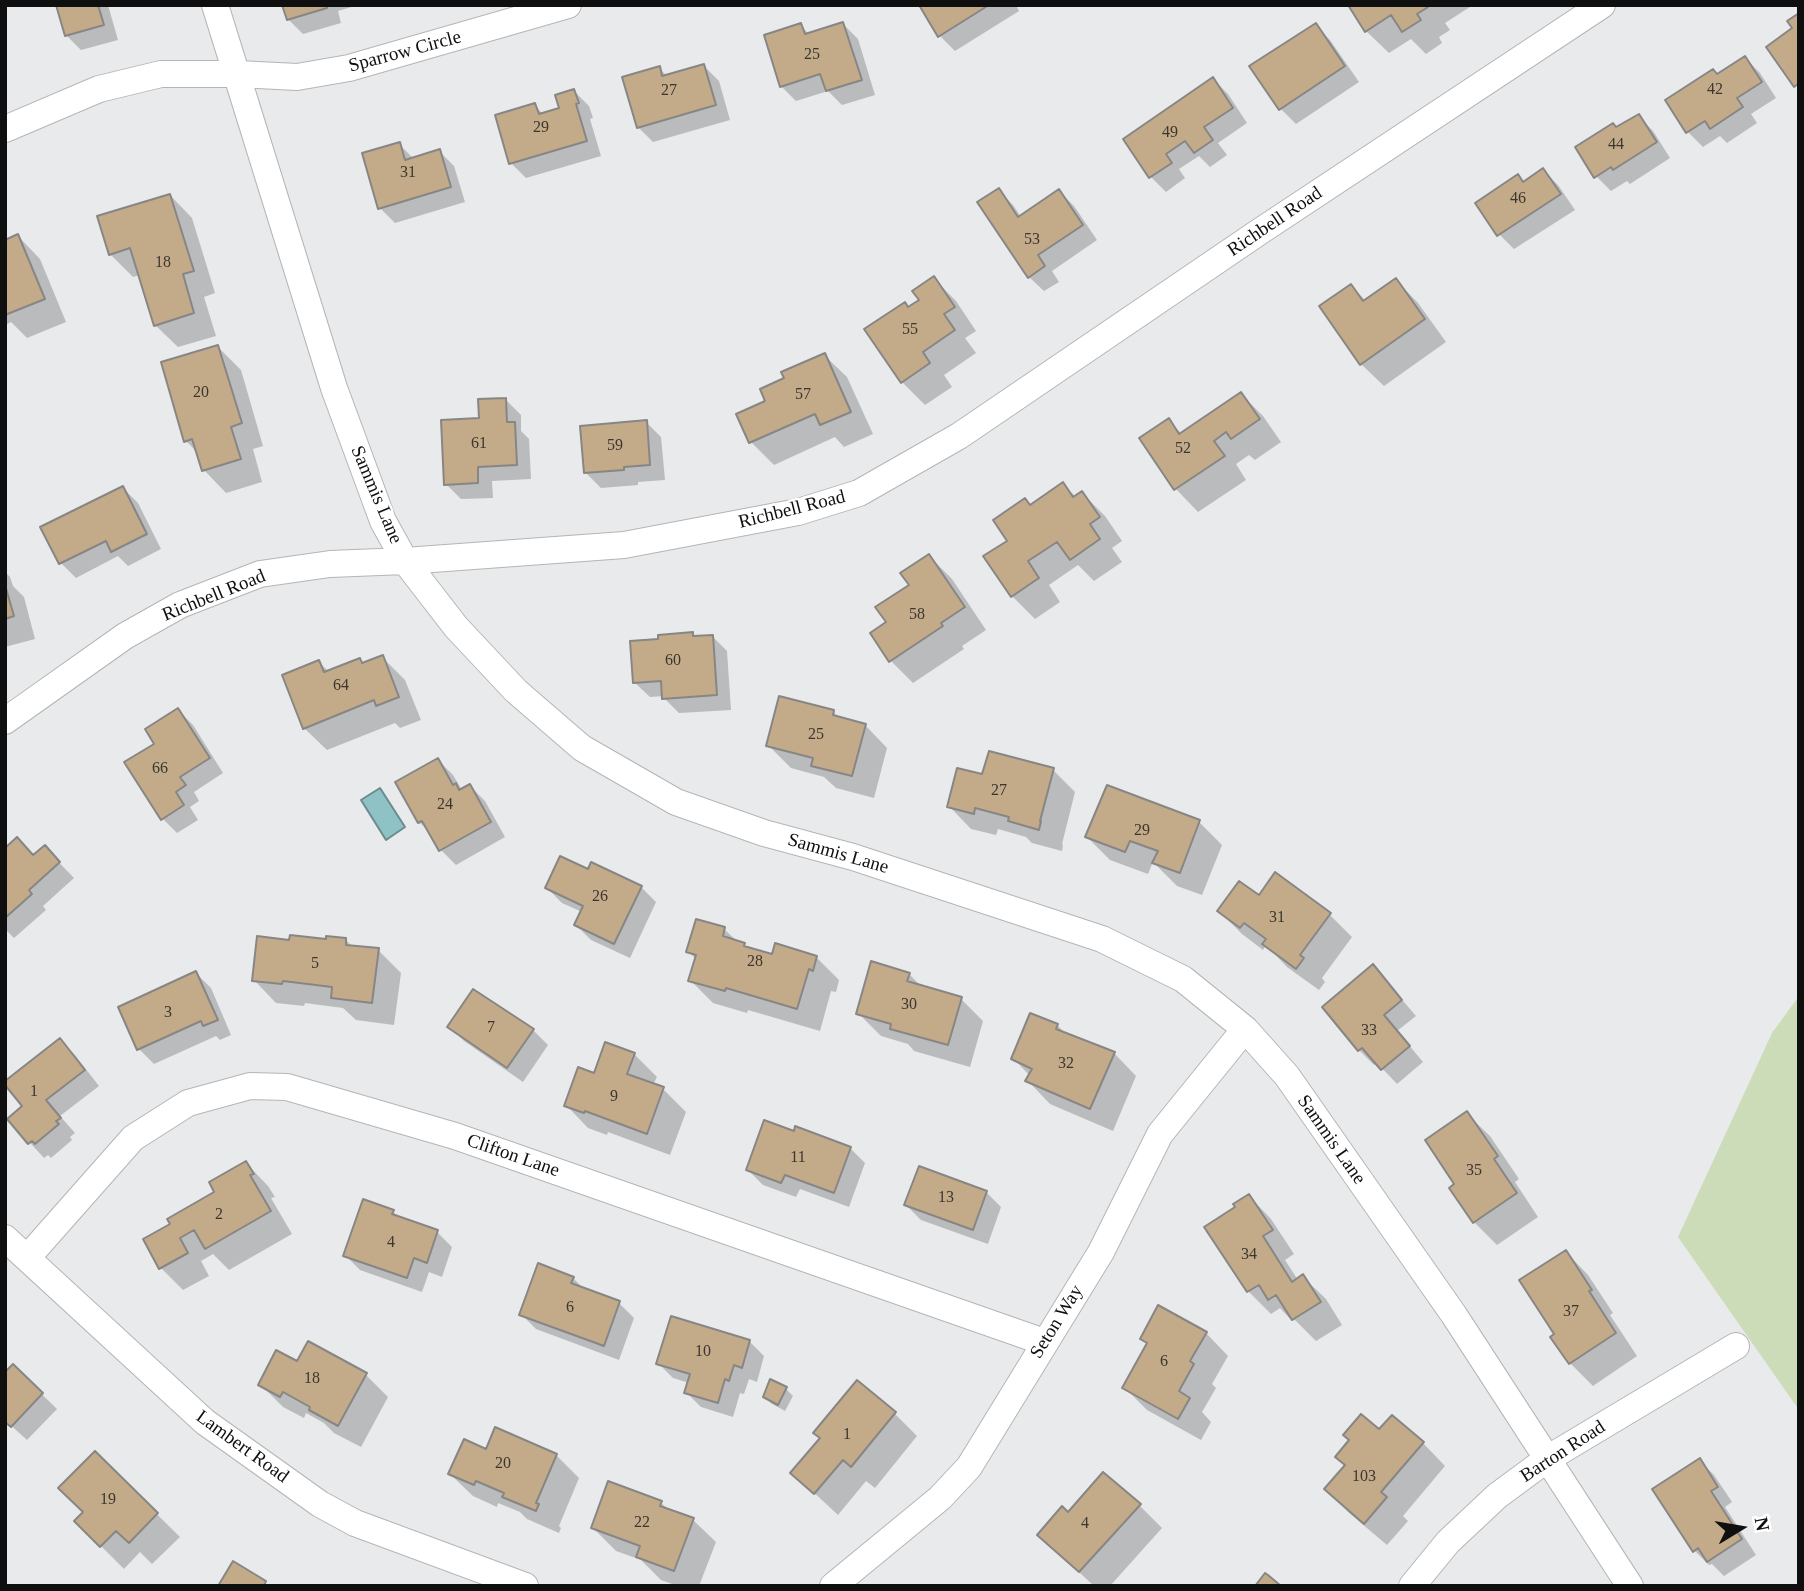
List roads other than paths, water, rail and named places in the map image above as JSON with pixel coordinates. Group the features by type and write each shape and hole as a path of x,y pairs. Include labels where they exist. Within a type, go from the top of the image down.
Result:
{"street":[{"name":"Sammis Lane","path":"215,5 334,388 383,521 405,561 456,627 516,691 582,748 676,802 764,833 853,857 1102,939 1183,979 1245,1030 1287,1076 1454,1315 1630,1586"},
{"name":"Sparrow Circle","path":"5,129 99,89 162,74 297,77 349,68 568,5"},
{"name":"Richbell Road","path":"5,721 125,636 180,605 260,574 330,564 624,545 798,512 859,493 959,436 1259,232 1602,5"},
{"name":"Seton Way","path":"833,1586 940,1498 969,1467 1101,1252 1160,1134 1245,1030"},
{"name":"Clifton Lane","path":"27,1258 133,1138 188,1102 250,1086 287,1087 455,1136 1044,1342"},
{"name":"Lambert Road","path":"5,1238 205,1422 320,1504 355,1523 525,1586"},
{"name":"Barton Road","path":"1412,1586 1448,1542 1496,1496 1548,1459 1736,1346"}],"water":[{"path":"380,788 405,827 386,840 361,800"}]}
